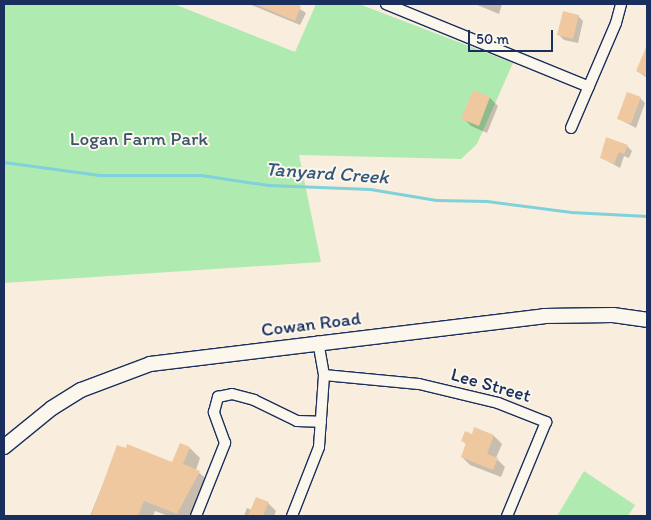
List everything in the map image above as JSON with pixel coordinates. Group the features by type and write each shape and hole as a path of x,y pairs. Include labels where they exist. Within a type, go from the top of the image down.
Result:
{"main road":[{"name":"Cowan Road","path":"4,448 52,408 114,375 178,359 544,316 613,315 647,320"}],"street":[{"path":"386,4 589,87"},
{"path":"571,128 621,4"},
{"path":"292,516 319,446 324,376 318,342"},
{"name":"Lee Street","path":"324,376 419,384 498,403 546,422 507,516"},
{"path":"196,516 225,443 214,412 218,397 232,394 254,400 297,422 321,422"}],"green space":[{"name":"Logan Farm Park","path":"4,4 174,4 295,52 316,4 359,4 513,63 477,144 461,159 299,155 321,262 4,283"},
{"path":"584,471 635,505 628,516 557,516"}],"building":[{"path":"255,4 295,4 301,6 295,21"},
{"path":"563,11 579,15 573,39 557,35"},
{"path":"647,45 647,76 636,71"},
{"path":"473,90 490,97 479,126 461,119"},
{"path":"627,92 641,97 631,124 617,119"},
{"path":"606,137 628,145 624,154 619,152 614,164 600,158"},
{"path":"474,427 494,435 487,454 498,458 493,470 461,457 466,443 461,441 465,431 472,434"},
{"path":"180,443 190,447 183,464 200,471 177,514 144,501 138,516 91,516 117,445 126,448 127,444 172,462"},
{"path":"256,497 269,502 263,516 248,516"}],"waterway":[{"name":"Tanyard Creek","path":"4,162 99,175 201,175 268,185 370,189 436,200 487,201 571,212 647,216"}]}
